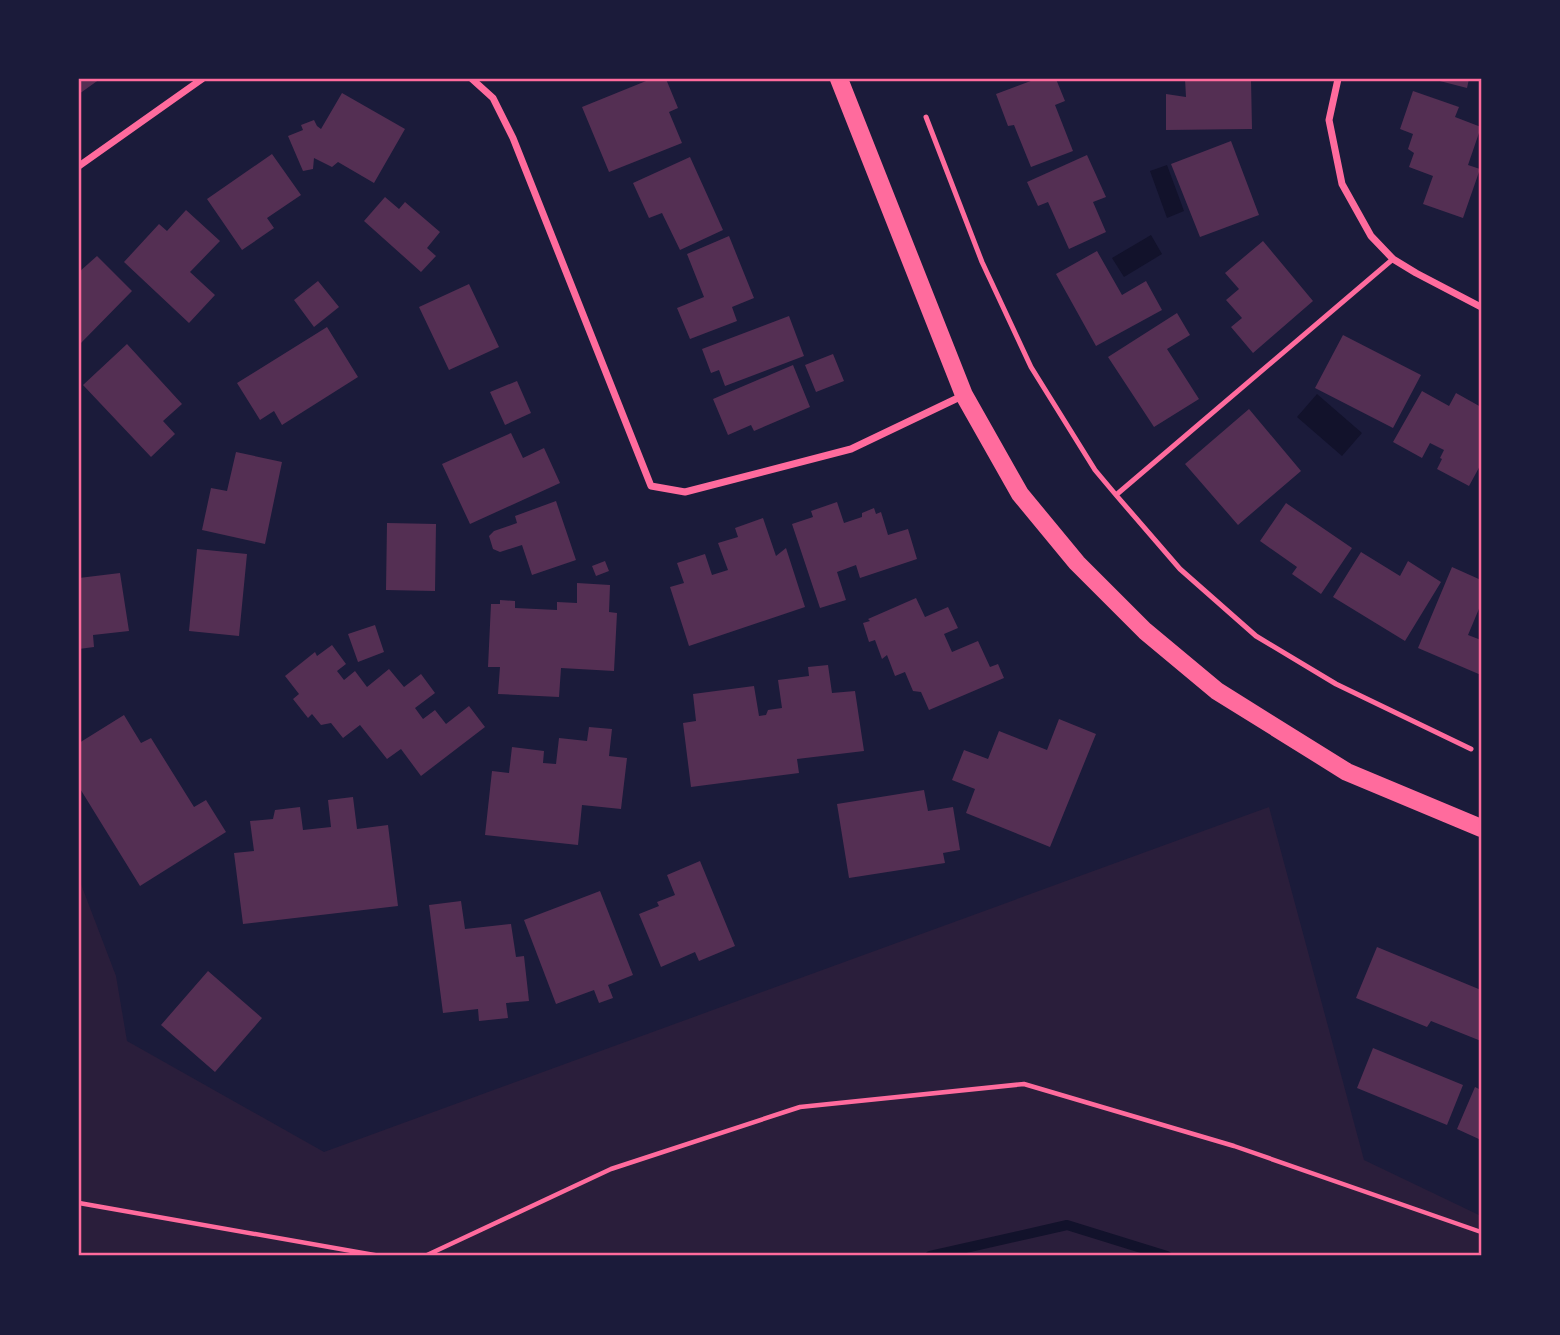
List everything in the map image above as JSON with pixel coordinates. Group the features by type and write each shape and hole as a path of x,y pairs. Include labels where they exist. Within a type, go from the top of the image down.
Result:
{"main road":[{"path":"839,79 964,395 1020,494 1077,563 1144,631 1217,691 1347,772 1481,828"}],"street":[{"path":"79,166 202,79"},
{"path":"472,79 492,98 513,138 651,486 685,492 851,449 964,395"},
{"path":"1338,79 1329,120 1342,184 1370,236 1393,259 1481,307"}],"lane":[{"path":"926,117 982,262 1031,368 1095,470 1116,495 1180,569 1256,636 1336,684 1471,748"},
{"path":"1116,495 1393,259"}],"path":[{"path":"425,1256 611,1169 800,1107 1024,1084 1234,1146 1481,1232"},
{"path":"79,1203 380,1256"}],"shaded area":[{"path":"1167,165 1184,211 1167,218 1150,171"},
{"path":"1151,235 1162,254 1124,277 1112,258"},
{"path":"1317,394 1362,433 1342,456 1297,417"},
{"path":"1269,807 1364,1160 1481,1216 1481,1256 79,1256 79,879 116,976 127,1041 324,1152"}],"building":[{"path":"79,79 100,79 79,94"},
{"path":"651,79 666,79 678,108 669,112 682,143 609,172 582,107"},
{"path":"1036,79 1056,79 1065,101 1055,105 1073,151 1031,167 1014,125 1008,126 996,94"},
{"path":"1185,79 1251,79 1252,129 1166,130 1166,94 1186,97"},
{"path":"1432,79 1469,79 1467,88"},
{"path":"1413,91 1459,107 1455,117 1481,127 1468,165 1480,169 1463,218 1423,204 1433,176 1409,167 1414,153 1408,149 1413,134 1400,129"},
{"path":"342,93 405,129 374,183 338,162 332,167 314,158 313,169 303,171 288,136 303,130 301,125 314,120 321,129"},
{"path":"1231,141 1259,215 1200,237 1171,164"},
{"path":"272,154 301,195 267,218 274,228 242,250 207,199"},
{"path":"1087,155 1106,197 1093,202 1106,232 1069,249 1048,202 1038,206 1027,182"},
{"path":"690,157 723,230 680,250 662,213 649,218 633,183"},
{"path":"385,197 399,209 405,202 440,232 427,248 436,256 421,272 364,221"},
{"path":"186,210 220,241 190,272 215,295 189,323 124,262 159,224 167,231"},
{"path":"729,236 754,298 732,307 737,321 690,339 677,308 704,297 687,254"},
{"path":"1263,241 1313,301 1253,353 1231,327 1242,318 1226,300 1239,289 1225,273"},
{"path":"1097,251 1122,295 1146,281 1162,310 1096,346 1056,274"},
{"path":"97,256 132,291 79,345 79,272"},
{"path":"318,281 339,307 314,327 294,300"},
{"path":"469,284 499,347 449,370 419,307"},
{"path":"1177,313 1190,335 1167,349 1199,399 1154,427 1108,357"},
{"path":"789,316 804,356 725,386 719,370 711,373 702,349"},
{"path":"327,327 358,377 282,425 274,411 260,420 237,383"},
{"path":"1343,335 1421,375 1393,428 1315,388"},
{"path":"127,344 182,404 163,421 175,434 151,457 83,385"},
{"path":"833,354 844,381 816,392 805,365"},
{"path":"793,365 810,407 754,431 751,425 728,435 713,399"},
{"path":"517,381 531,413 505,425 490,392"},
{"path":"1422,391 1449,406 1456,393 1481,407 1481,464 1469,486 1437,469 1444,450 1430,443 1422,458 1393,442"},
{"path":"1249,409 1301,471 1238,525 1185,464"},
{"path":"511,433 523,458 544,448 560,483 470,524 442,464"},
{"path":"236,452 282,462 265,544 202,530 211,488 227,491"},
{"path":"556,501 576,560 532,575 522,545 500,552 493,549 489,536 494,531 517,523 515,516"},
{"path":"837,502 844,523 862,517 862,513 874,508 876,514 881,512 888,535 908,529 917,559 860,578 856,565 837,572 846,600 820,608 792,524 813,517 811,511"},
{"path":"1286,503 1352,548 1321,594 1292,574 1297,567 1260,541"},
{"path":"763,518 776,556 786,548 805,607 689,646 670,587 684,583 677,563 705,554 712,575 728,570 718,543 738,537 735,528"},
{"path":"387,523 436,524 435,591 386,590"},
{"path":"197,549 247,554 239,636 189,631"},
{"path":"1361,552 1400,576 1408,561 1441,582 1405,641 1333,597"},
{"path":"605,561 609,571 596,576 592,566"},
{"path":"1452,567 1481,580 1481,604 1468,635 1481,640 1481,675 1418,648"},
{"path":"120,573 129,631 93,635 94,647 79,649 79,578"},
{"path":"577,583 610,585 609,612 617,613 614,671 561,668 559,697 498,694 500,667 488,667 491,604 500,604 500,600 515,601 515,608 557,610 557,602 577,603"},
{"path":"916,598 925,617 948,607 958,628 944,634 952,652 978,641 990,667 998,664 1004,678 929,710 921,692 913,691 905,672 895,676 887,655 882,659 875,640 869,642 863,623"},
{"path":"375,625 384,652 358,662 348,634"},
{"path":"332,645 346,664 337,671 344,680 355,671 367,687 389,669 404,687 421,674 435,693 415,708 423,719 435,710 446,724 469,706 485,727 421,776 401,749 387,759 360,725 343,738 331,723 321,725 312,714 308,718 293,699 299,694 285,676 315,652 317,656"},
{"path":"828,665 832,693 855,691 864,751 797,759 799,773 691,787 683,723 696,721 693,694 754,686 759,716 766,715 768,710 782,708 778,680 809,676 808,667"},
{"path":"124,715 141,743 151,738 194,807 206,800 226,832 140,886 79,787 79,743"},
{"path":"1059,719 1096,734 1050,847 966,813 975,789 952,780 964,750 988,759 999,731 1047,750"},
{"path":"589,727 612,729 609,756 627,758 621,809 582,805 578,845 485,835 492,771 509,773 512,747 544,751 543,763 556,764 559,738 587,741"},
{"path":"924,790 928,811 953,807 960,850 943,853 945,863 849,878 837,804"},
{"path":"353,797 357,829 388,825 398,906 243,924 234,853 254,851 250,821 273,819 275,810 300,807 303,830 331,827 328,800"},
{"path":"700,861 735,946 699,961 695,952 661,967 639,914 659,906 657,902 675,895 667,875"},
{"path":"600,891 633,975 608,985 613,998 599,1003 594,990 556,1004 524,920"},
{"path":"461,901 465,929 511,924 516,957 524,956 529,1001 506,1003 508,1018 479,1021 478,1009 443,1013 429,905"},
{"path":"1377,947 1481,990 1481,1041 1431,1021 1427,1027 1356,998"},
{"path":"208,971 262,1018 215,1072 161,1025"},
{"path":"1373,1048 1463,1085 1447,1125 1357,1088"},
{"path":"1475,1087 1481,1090 1481,1140 1457,1129"}],"waterway":[{"path":"930,1256 1067,1225 1167,1256"}]}
